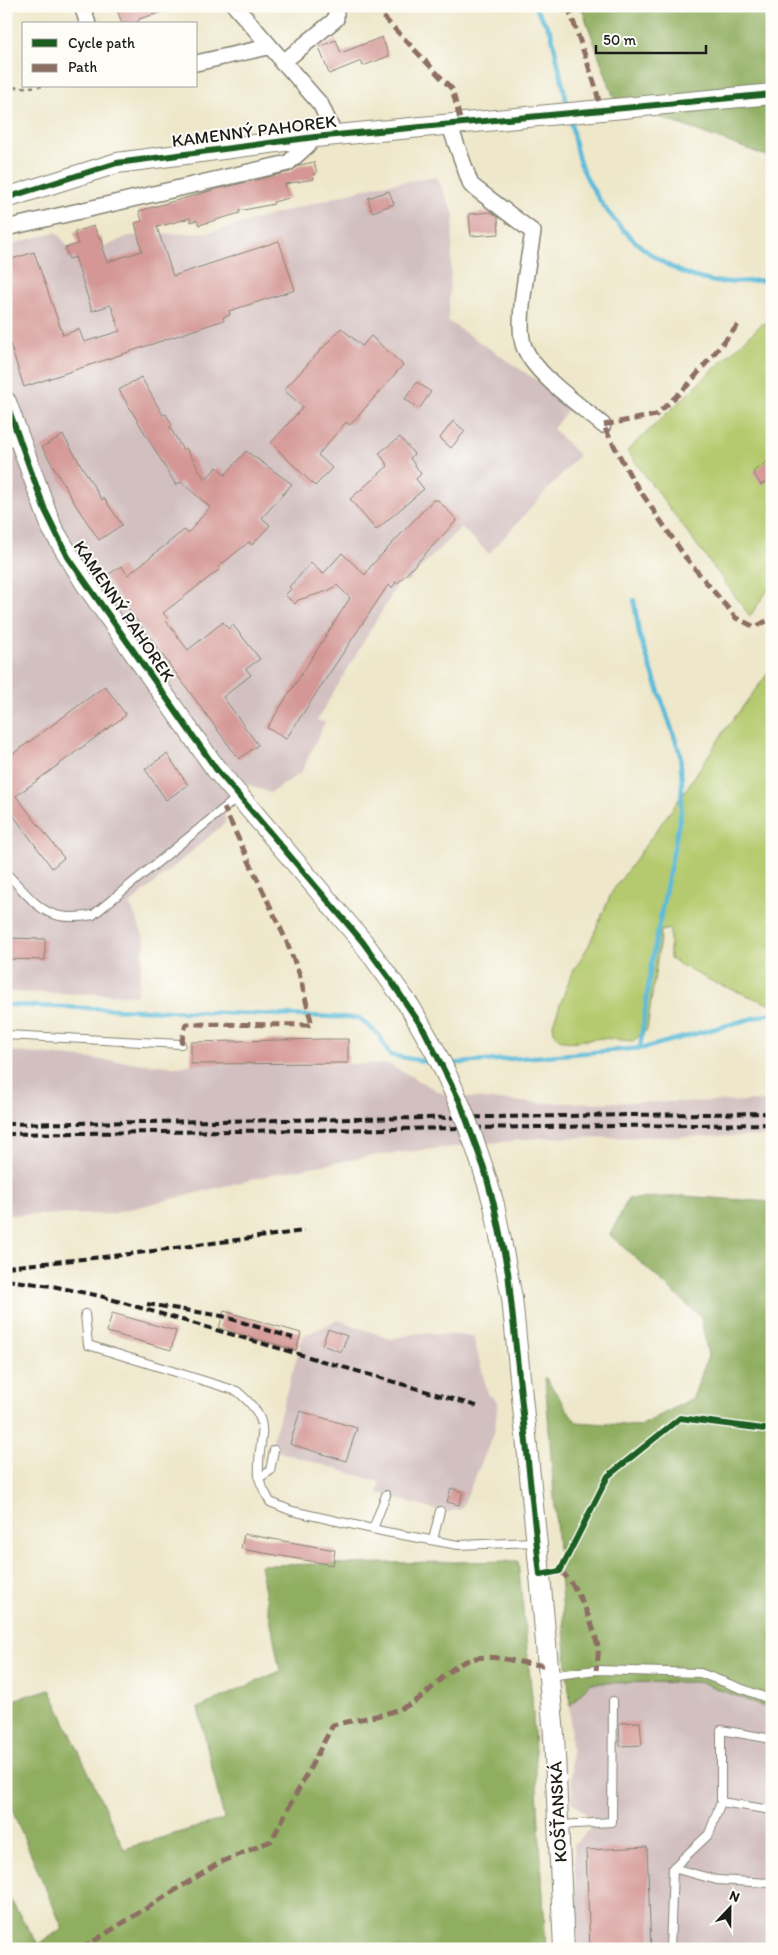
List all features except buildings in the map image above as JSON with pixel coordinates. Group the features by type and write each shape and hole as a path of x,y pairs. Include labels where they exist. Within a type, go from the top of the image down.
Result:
{"street":[{"path":"82,6 87,22"},
{"name":"KAMENNÝ PAHOREK","path":"235,6 268,47 321,105 335,136"},
{"path":"282,63 336,19 336,6"},
{"path":"198,63 268,47"},
{"name":"KAMENNÝ PAHOREK","path":"6,198 117,163 310,138 772,94"},
{"path":"450,124 472,185 532,232 521,322 524,346 539,369 603,425"},
{"name":"KAMENNÝ PAHOREK","path":"6,228 288,163 309,144 310,138"},
{"name":"KAMENNÝ PAHOREK","path":"6,402 45,510 61,544 189,732 238,797 362,941 410,1007 435,1050 463,1110 484,1168 494,1205"},
{"name":"KOŠŤANSKÁ","path":"494,1205 512,1298 549,1676 559,1825 564,1949"}],"lane":[{"path":"6,873 46,912 68,918 93,915 238,797"},
{"path":"6,1035 181,1044"},
{"path":"85,1314 88,1345 237,1391 252,1404 263,1425 259,1478 270,1502 292,1511 373,1529 458,1544 536,1542"},
{"path":"259,1478 270,1471 274,1450"},
{"path":"373,1529 386,1495"},
{"path":"433,1540 440,1511"},
{"path":"549,1676 596,1670 700,1673 772,1700"},
{"path":"559,1825 612,1822 613,1701"},
{"path":"670,1949 673,1868 709,1834 721,1802 721,1730 772,1739"},
{"path":"721,1802 772,1810"},
{"path":"673,1868 717,1880 772,1883"}],"path":[{"path":"6,88 22,87"}],"shaded area":[{"path":"437,177 454,214 448,321 572,404 553,429 579,455 489,554 461,527 407,582 401,579 317,720 325,722 301,773 270,793 247,784 222,807 226,822 130,904 145,940 137,995 6,992 6,351 12,349 6,332 6,246 56,232 79,259 128,236 211,232 375,186"},
{"path":"6,1051 180,1067 191,1064 388,1064 447,1096 538,1103 772,1101 772,1136 538,1138 378,1155 278,1173 110,1214 6,1215"},
{"path":"338,1320 391,1339 418,1333 473,1336 488,1394 498,1402 494,1434 461,1509 445,1513 378,1493 380,1482 270,1449 303,1336"},
{"path":"700,1682 772,1710 772,1949 578,1949 574,1844 589,1830 589,1817 572,1802 570,1706 590,1683"}],"green space":[{"path":"581,6 772,6 772,158 615,101"},
{"path":"772,322 772,584 750,616 627,451 762,324"},
{"path":"772,668 772,1005 713,982 670,959 670,929 661,931 647,1030 633,1041 602,1038 569,1042 559,1039 554,1032 553,1024 571,975 589,945 612,892 687,788 725,730"},
{"path":"683,1196 772,1202 772,1710 700,1682 590,1683 570,1706 545,1377 576,1422 640,1426 693,1398 708,1356 701,1317 610,1235 628,1199"},
{"path":"518,1561 532,1697 546,1949 260,1949 259,1943 224,1949 6,1949 6,1893 38,1944 63,1929 6,1796 6,1702 50,1689 124,1849 224,1819 198,1708 280,1671 260,1565"}],"waterway":[{"path":"534,6 551,32 568,108"},
{"path":"570,118 578,158 601,203 632,238 649,253 669,266 689,275 711,281 772,280"},
{"path":"634,600 639,634 680,753 682,782 681,812 651,965 640,1048"},
{"path":"6,1005 359,1018 379,1035 390,1055 433,1063"},
{"path":"448,1064 644,1048 772,1013"}],"railway":[{"path":"6,1124 772,1113"},
{"path":"6,1134 772,1124"},
{"path":"6,1267 122,1255 304,1231"},
{"path":"6,1280 52,1286 100,1296 480,1407"},
{"path":"147,1304 222,1316 293,1338"}],"marked path":[{"path":"373,6 452,89 461,123"},
{"path":"568,6 595,85 601,110"},
{"path":"738,325 687,386 656,415 603,425 632,479 686,558 736,618 755,627 772,618"},
{"path":"181,1044 186,1024 312,1025 299,973 286,940 224,808"},
{"path":"560,1571 573,1585 593,1628 598,1650 596,1670"},
{"path":"81,1949 219,1863 271,1841 333,1725 396,1710 414,1702 458,1665 476,1658 485,1657 548,1665"}],"cycle path":[{"path":"6,198 117,163 315,137 772,94"},
{"path":"6,402 45,510 68,557 216,769 362,941 389,978 424,1030 460,1102 484,1168 508,1272 540,1575 560,1571 608,1476 680,1418 772,1430"}]}
